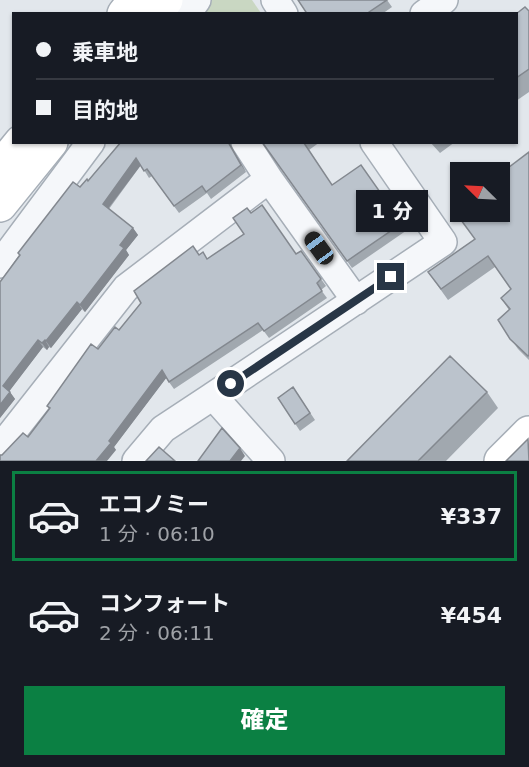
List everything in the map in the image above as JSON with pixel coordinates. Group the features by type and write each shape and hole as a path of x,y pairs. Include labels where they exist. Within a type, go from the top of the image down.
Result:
{"street":[{"path":"126,12 135,0"},
{"path":"157,12 166,0"},
{"path":"0,168 19,144"},
{"path":"0,205 49,144"},
{"path":"0,264 90,144"},
{"path":"246,144 356,301"},
{"path":"136,461 164,429 443,242 375,144"},
{"path":"0,448 126,288 269,179"},
{"path":"213,396 271,461"},
{"path":"501,461 529,433"}],"green space":[{"path":"206,0 252,0 260,12 197,12"}],"building":[{"path":"298,0 387,0 369,12 306,12"},
{"path":"525,7 529,11 529,69 518,77 518,12"},
{"path":"119,144 229,144 241,165 206,192 202,186 174,206 136,158 103,204 133,228 120,245 124,248 80,305 77,302 46,341 42,343 38,340 3,386 10,392 0,405 0,282 20,255 18,253 73,182 80,187 87,179 88,181"},
{"path":"263,144 305,144 332,185 361,165 382,195 387,191 408,219 347,261"},
{"path":"529,152 528,356 510,339 498,320 510,309 501,298 511,289 488,256 441,289 428,272 475,239 463,222 510,222 510,166"},
{"path":"262,205 296,254 301,251 321,279 317,283 322,291 264,331 258,323 169,382 162,370 96,461 0,461 0,455 23,433 28,437 50,408 47,406 91,344 98,349 115,327 119,330 141,303 134,291 193,246 199,255 203,252 207,259 244,234 233,218 247,208 251,213"},
{"path":"450,356 487,392 418,461 347,461"},
{"path":"293,387 310,413 295,424 278,398"},
{"path":"222,428 240,448 230,461 198,461"},
{"path":"528,439 529,461 506,461"},
{"path":"159,447 175,461 146,461"}],"route":[{"path":"231,384 391,277"}]}
